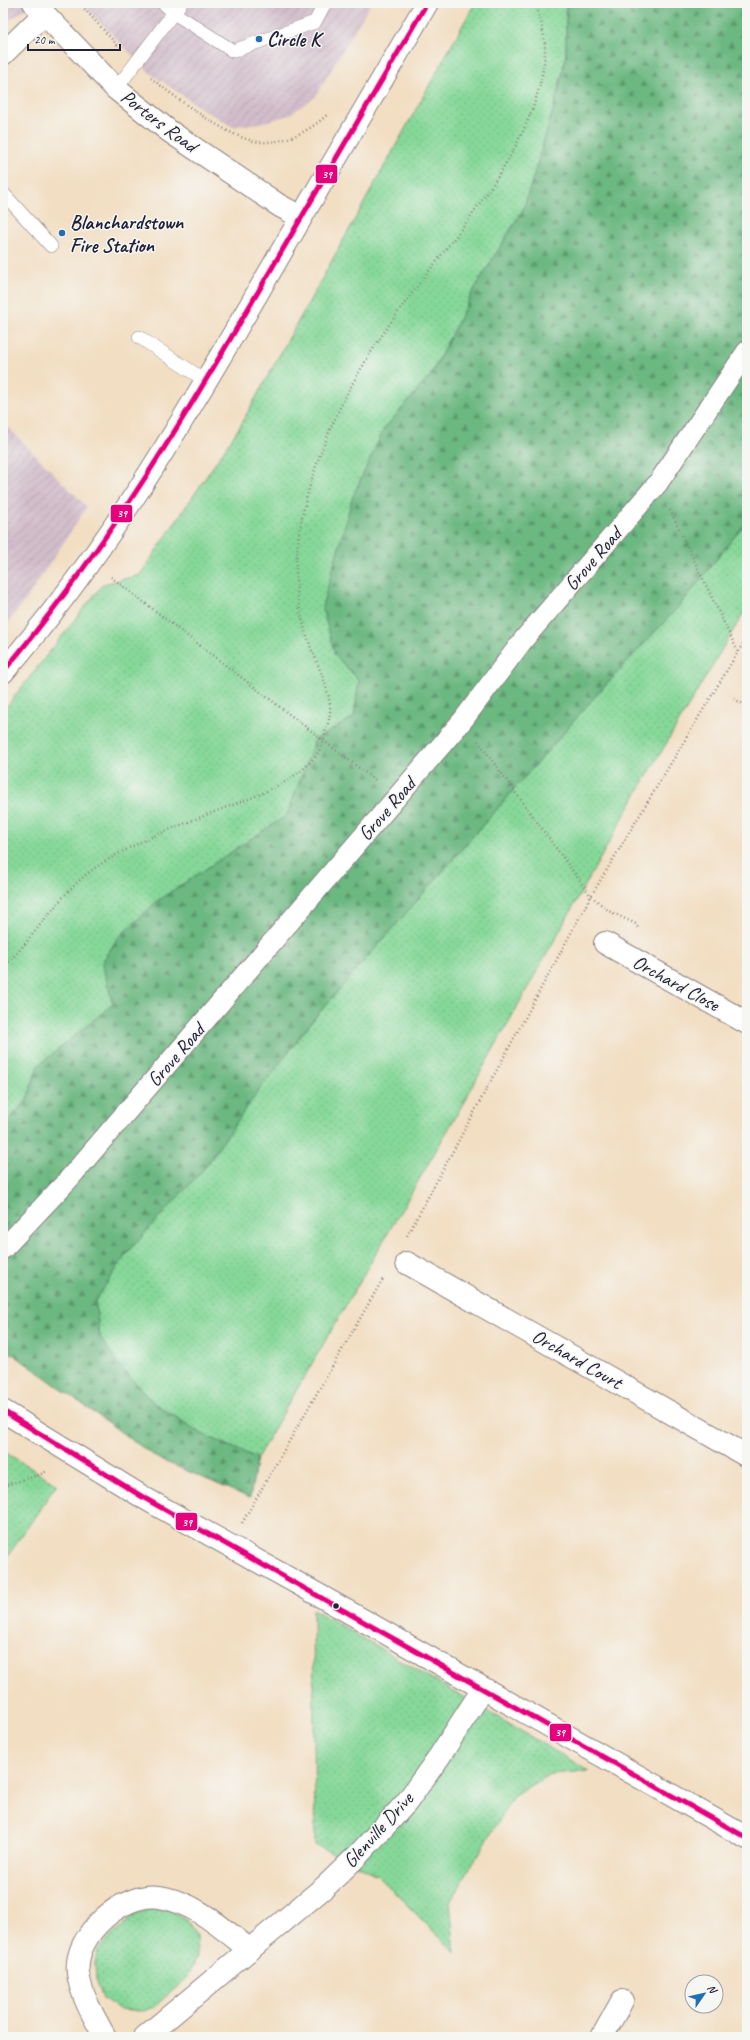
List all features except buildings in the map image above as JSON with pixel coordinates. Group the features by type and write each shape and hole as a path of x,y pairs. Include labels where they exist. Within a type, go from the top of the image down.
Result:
{"street":[{"path":"3,672 55,609 90,561 149,474 206,381 427,3"},
{"path":"3,54 39,9"},
{"name":"Porters Road","path":"39,9 116,89 169,131 280,206 301,217"},
{"name":"Grove Road","path":"3,1249 68,1180 463,720 524,639 658,483 747,351"},
{"name":"Orchard Close","path":"605,943 747,1023"},
{"name":"Orchard Court","path":"405,1253 747,1456"},
{"path":"3,1411 146,1499 324,1598 747,1838"},
{"name":"Glenville Drive","path":"145,2037 328,1885 406,1802 483,1689"},
{"path":"104,2037 82,1992 78,1967 81,1952 90,1934 104,1918 122,1904 140,1898 159,1897 186,1904 206,1916 250,1950"},
{"path":"602,2037 622,2001"}],"lane":[{"path":"163,3 178,8 233,51 316,22 325,3"},
{"path":"116,89 178,8"},
{"path":"3,193 51,246"},
{"path":"139,337 206,381"}],"path":[{"path":"79,3 135,64 148,76 187,106 244,138 259,142 289,138 308,129 330,113"},
{"path":"3,968 74,886 96,867 123,852 181,825 274,789 293,777 316,756 324,741 331,709 325,686 307,637 298,603 296,570 299,536 316,464 349,390 379,338 476,208 508,159 527,121 539,89 545,49 542,26 535,3"},
{"path":"658,483 738,652"},
{"path":"90,561 397,796"},
{"path":"405,1253 591,896 747,637"},
{"path":"734,699 747,706"},
{"path":"463,720 591,896 609,911 636,924 641,933"},
{"path":"229,1545 385,1276"},
{"path":"3,1486 44,1473 66,1450"}],"shaded area":[{"path":"3,3 35,3 3,24"},
{"path":"81,3 371,3 315,97 289,115 265,122 233,127 199,107 150,73"},
{"path":"3,422 87,507 27,598 3,628"}],"green space":[{"path":"475,3 566,3 566,57 555,104 524,208 475,288 431,375 384,429 335,655 359,680 354,717 315,740 288,815 157,901 117,939 102,963 113,1004 38,1066 27,1100 10,1119 3,1121 3,711 103,584 140,575 239,428"},
{"path":"566,3 747,3 747,521 680,605 599,692 317,1015 259,1090 203,1170 130,1249 95,1301 100,1337 118,1364 154,1403 202,1434 257,1458 250,1498 157,1458 3,1347 3,1121 10,1119 27,1100 38,1066 113,1004 102,963 117,939 157,901 287,815 315,740 354,717 359,680 335,655 322,607 353,496 384,429 431,375 475,288 524,208 555,104 566,57"},
{"path":"747,521 747,607 634,798 456,1116 257,1458 202,1434 154,1403 118,1364 100,1337 95,1301 130,1249 203,1170 259,1090 317,1015 599,692 680,605"},
{"path":"3,1451 57,1484 3,1563"},
{"path":"313,1609 589,1771 550,1774 514,1795 450,1902 455,1953 377,1875 315,1845"},
{"path":"149,1909 168,1909 187,1920 196,1936 197,1956 187,1978 155,2006 144,2011 119,2009 103,1998 96,1980 95,1963 98,1949 133,1916"}],"transit line":[{"name":"39","path":"3,672 42,623 115,524 181,421 427,3"},
{"name":"39","path":"3,1411 146,1499 747,1838"}],"place":[{"name":"Circle K","path":"259,39"},
{"name":"Blanchardstown Fire Station","path":"62,233"}]}
